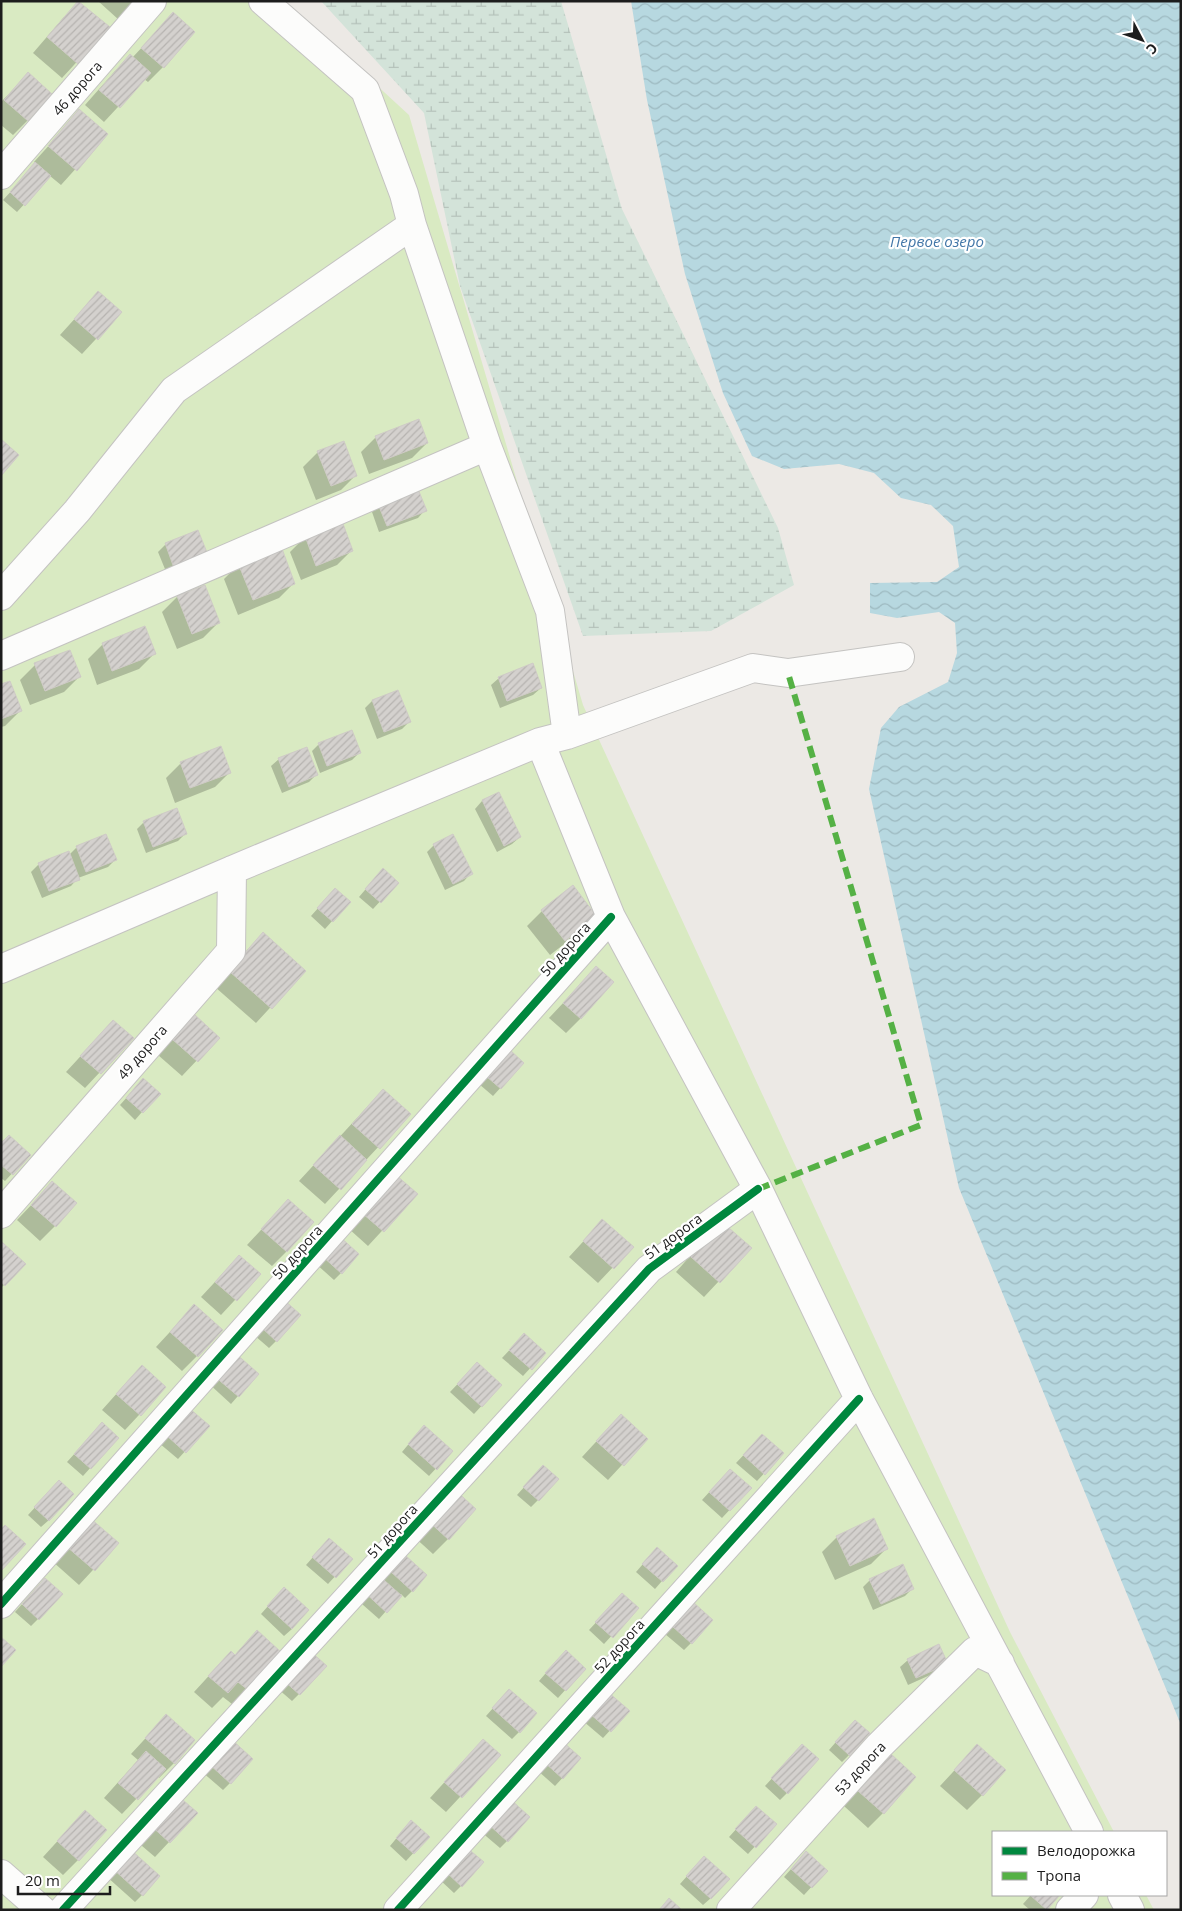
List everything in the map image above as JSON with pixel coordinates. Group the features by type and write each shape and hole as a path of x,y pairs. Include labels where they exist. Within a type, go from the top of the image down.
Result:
{"street":[{"name":"46 дорога","path":"1,175 152,1"},
{"path":"263,1 365,90 404,194 412,226 487,446 550,611 567,735"},
{"path":"1,596 77,511 174,390 412,226"},
{"path":"1,656 487,446"},
{"path":"1,969 232,870 540,742 567,735 753,668 788,673 900,657"},
{"path":"540,742 611,917 758,1189 859,1399 1088,1831"},
{"name":"49 дорога","path":"1,1214 230,950 232,870"},
{"name":"50 дорога","path":"1,1604 611,917"},
{"name":"51 дорога","path":"63,1910 649,1269 758,1189"},
{"name":"52 дорога","path":"398,1910 859,1399"},
{"name":"53 дорога","path":"731,1910 879,1746 975,1651 1000,1663"},
{"path":"1,1874 42,1910"},
{"path":"1070,1910 1083,1896"},
{"path":"1123,1896 1130,1910"}],"green space":[{"path":"1,1 285,1 409,115 583,705 1010,1632 1113,1831 992,1831 992,1896 1147,1896 1154,1910 1,1910"},
{"path":"321,1 561,1 622,209 778,528 794,585 711,631 583,636 460,286 424,113"}],"water":[{"name":"Первое озеро","path":"631,1 1181,1 1181,1725 959,1188 869,789 881,728 899,707 948,682 957,653 955,623 939,612 897,618 870,613 870,583 937,582 959,567 953,526 931,505 901,498 874,473 839,464 784,469 752,456 723,393 685,274 647,100"}],"building":[{"path":"78,1 110,27 78,64 47,37"},
{"path":"173,12 195,32 164,68 141,48"},
{"path":"130,54 151,73 120,108 99,90"},
{"path":"28,72 52,94 28,121 4,100"},
{"path":"79,109 108,134 77,171 48,146"},
{"path":"35,162 51,176 25,206 10,192"},
{"path":"98,291 122,312 98,340 74,319"},
{"path":"419,419 428,443 384,460 375,436"},
{"path":"1,439 19,455 1,476"},
{"path":"344,441 357,476 331,486 317,451"},
{"path":"418,489 427,511 387,526 378,504"},
{"path":"342,521 353,551 316,566 305,536"},
{"path":"198,530 208,555 174,568 165,543"},
{"path":"281,546 295,584 253,600 238,563"},
{"path":"205,585 220,623 192,634 177,596"},
{"path":"145,626 156,654 112,671 102,643"},
{"path":"70,650 81,677 45,691 34,663"},
{"path":"533,663 542,688 507,701 498,677"},
{"path":"10,681 22,711 1,719 1,684"},
{"path":"398,690 411,722 384,732 372,700"},
{"path":"352,730 361,753 327,766 318,743"},
{"path":"221,746 231,773 190,788 180,762"},
{"path":"307,747 318,775 289,787 278,758"},
{"path":"499,792 521,837 504,846 482,800"},
{"path":"177,808 187,834 153,847 143,821"},
{"path":"106,834 117,860 86,872 76,846"},
{"path":"453,834 473,874 453,884 433,844"},
{"path":"69,851 80,880 49,891 38,863"},
{"path":"383,868 399,883 381,903 365,889"},
{"path":"573,885 597,917 565,941 541,910"},
{"path":"335,888 351,902 333,922 317,908"},
{"path":"263,932 306,971 272,1009 229,971"},
{"path":"596,966 614,982 581,1019 563,1003"},
{"path":"194,1014 220,1038 198,1062 172,1039"},
{"path":"113,1020 134,1038 101,1074 80,1056"},
{"path":"509,1049 524,1063 501,1089 486,1076"},
{"path":"143,1078 161,1094 143,1113 126,1098"},
{"path":"383,1089 411,1114 380,1149 352,1124"},
{"path":"9,1135 31,1155 13,1175 1,1165 1,1143"},
{"path":"340,1135 367,1160 341,1190 313,1165"},
{"path":"396,1175 418,1194 384,1232 362,1213"},
{"path":"52,1181 77,1203 56,1227 31,1205"},
{"path":"288,1199 314,1222 287,1252 261,1229"},
{"path":"602,1219 634,1247 614,1269 583,1241"},
{"path":"721,1221 752,1248 720,1283 690,1256"},
{"path":"339,1236 359,1254 342,1274 321,1255"},
{"path":"2,1242 26,1264 5,1286 1,1282"},
{"path":"239,1255 261,1274 237,1301 215,1282"},
{"path":"284,1300 301,1315 277,1342 260,1326"},
{"path":"194,1304 223,1330 198,1357 170,1332"},
{"path":"524,1333 546,1353 532,1370 509,1350"},
{"path":"234,1352 259,1374 239,1397 213,1375"},
{"path":"477,1362 502,1385 482,1407 457,1384"},
{"path":"142,1365 166,1387 141,1416 116,1394"},
{"path":"189,1408 210,1426 186,1453 166,1435"},
{"path":"621,1414 648,1439 624,1466 596,1441"},
{"path":"102,1422 119,1438 91,1469 74,1454"},
{"path":"424,1425 453,1451 437,1470 408,1444"},
{"path":"762,1434 784,1453 765,1475 743,1455"},
{"path":"543,1465 559,1479 539,1501 523,1487"},
{"path":"730,1469 752,1488 730,1511 709,1492"},
{"path":"59,1480 74,1494 49,1521 34,1507"},
{"path":"453,1488 476,1509 449,1540 426,1519"},
{"path":"90,1518 119,1543 95,1571 66,1546"},
{"path":"874,1518 888,1549 850,1566 836,1536"},
{"path":"5,1525 26,1544 1,1571 1,1529"},
{"path":"329,1538 353,1559 336,1578 312,1557"},
{"path":"657,1547 678,1566 663,1582 642,1564"},
{"path":"405,1555 427,1575 413,1592 390,1571"},
{"path":"903,1564 914,1589 881,1604 869,1579"},
{"path":"376,1573 402,1596 387,1613 361,1589"},
{"path":"45,1578 63,1594 39,1620 22,1604"},
{"path":"284,1587 309,1610 292,1629 267,1606"},
{"path":"622,1593 639,1608 613,1638 595,1622"},
{"path":"693,1602 713,1620 692,1644 672,1626"},
{"path":"257,1630 282,1653 248,1690 238,1682 228,1693 208,1676 231,1651 235,1655"},
{"path":"1,1637 16,1650 1,1667"},
{"path":"939,1644 948,1664 916,1678 907,1659"},
{"path":"309,1650 327,1666 300,1695 283,1680"},
{"path":"566,1650 586,1669 566,1691 545,1673"},
{"path":"509,1689 537,1713 520,1733 492,1708"},
{"path":"608,1692 630,1711 611,1732 589,1713"},
{"path":"166,1714 195,1740 175,1764 145,1738"},
{"path":"855,1720 870,1733 850,1756 835,1742"},
{"path":"230,1738 253,1759 231,1784 208,1763"},
{"path":"483,1739 501,1755 462,1798 444,1782"},
{"path":"562,1741 581,1758 563,1779 544,1762"},
{"path":"802,1744 819,1759 788,1794 771,1778"},
{"path":"977,1744 1006,1770 983,1796 954,1770"},
{"path":"146,1751 166,1769 138,1800 118,1783"},
{"path":"891,1754 916,1777 884,1814 858,1791"},
{"path":"176,1794 198,1813 170,1843 149,1824"},
{"path":"509,1798 530,1817 508,1842 487,1823"},
{"path":"756,1806 777,1824 756,1848 735,1829"},
{"path":"85,1810 107,1830 79,1861 57,1841"},
{"path":"411,1820 430,1837 414,1854 396,1838"},
{"path":"466,1847 484,1862 462,1887 445,1871"},
{"path":"130,1849 160,1876 143,1896 112,1868"},
{"path":"806,1851 828,1871 812,1888 791,1869"},
{"path":"704,1856 730,1879 711,1899 686,1876"},
{"path":"1031,1896 1059,1896 1047,1910"},
{"path":"669,1898 682,1910 659,1910"}],"marked path":[{"path":"758,1189 921,1125 788,673"}],"cycle path":[{"path":"1,1604 611,917"},
{"path":"63,1910 649,1269 758,1189"},
{"path":"398,1910 859,1399"}]}
